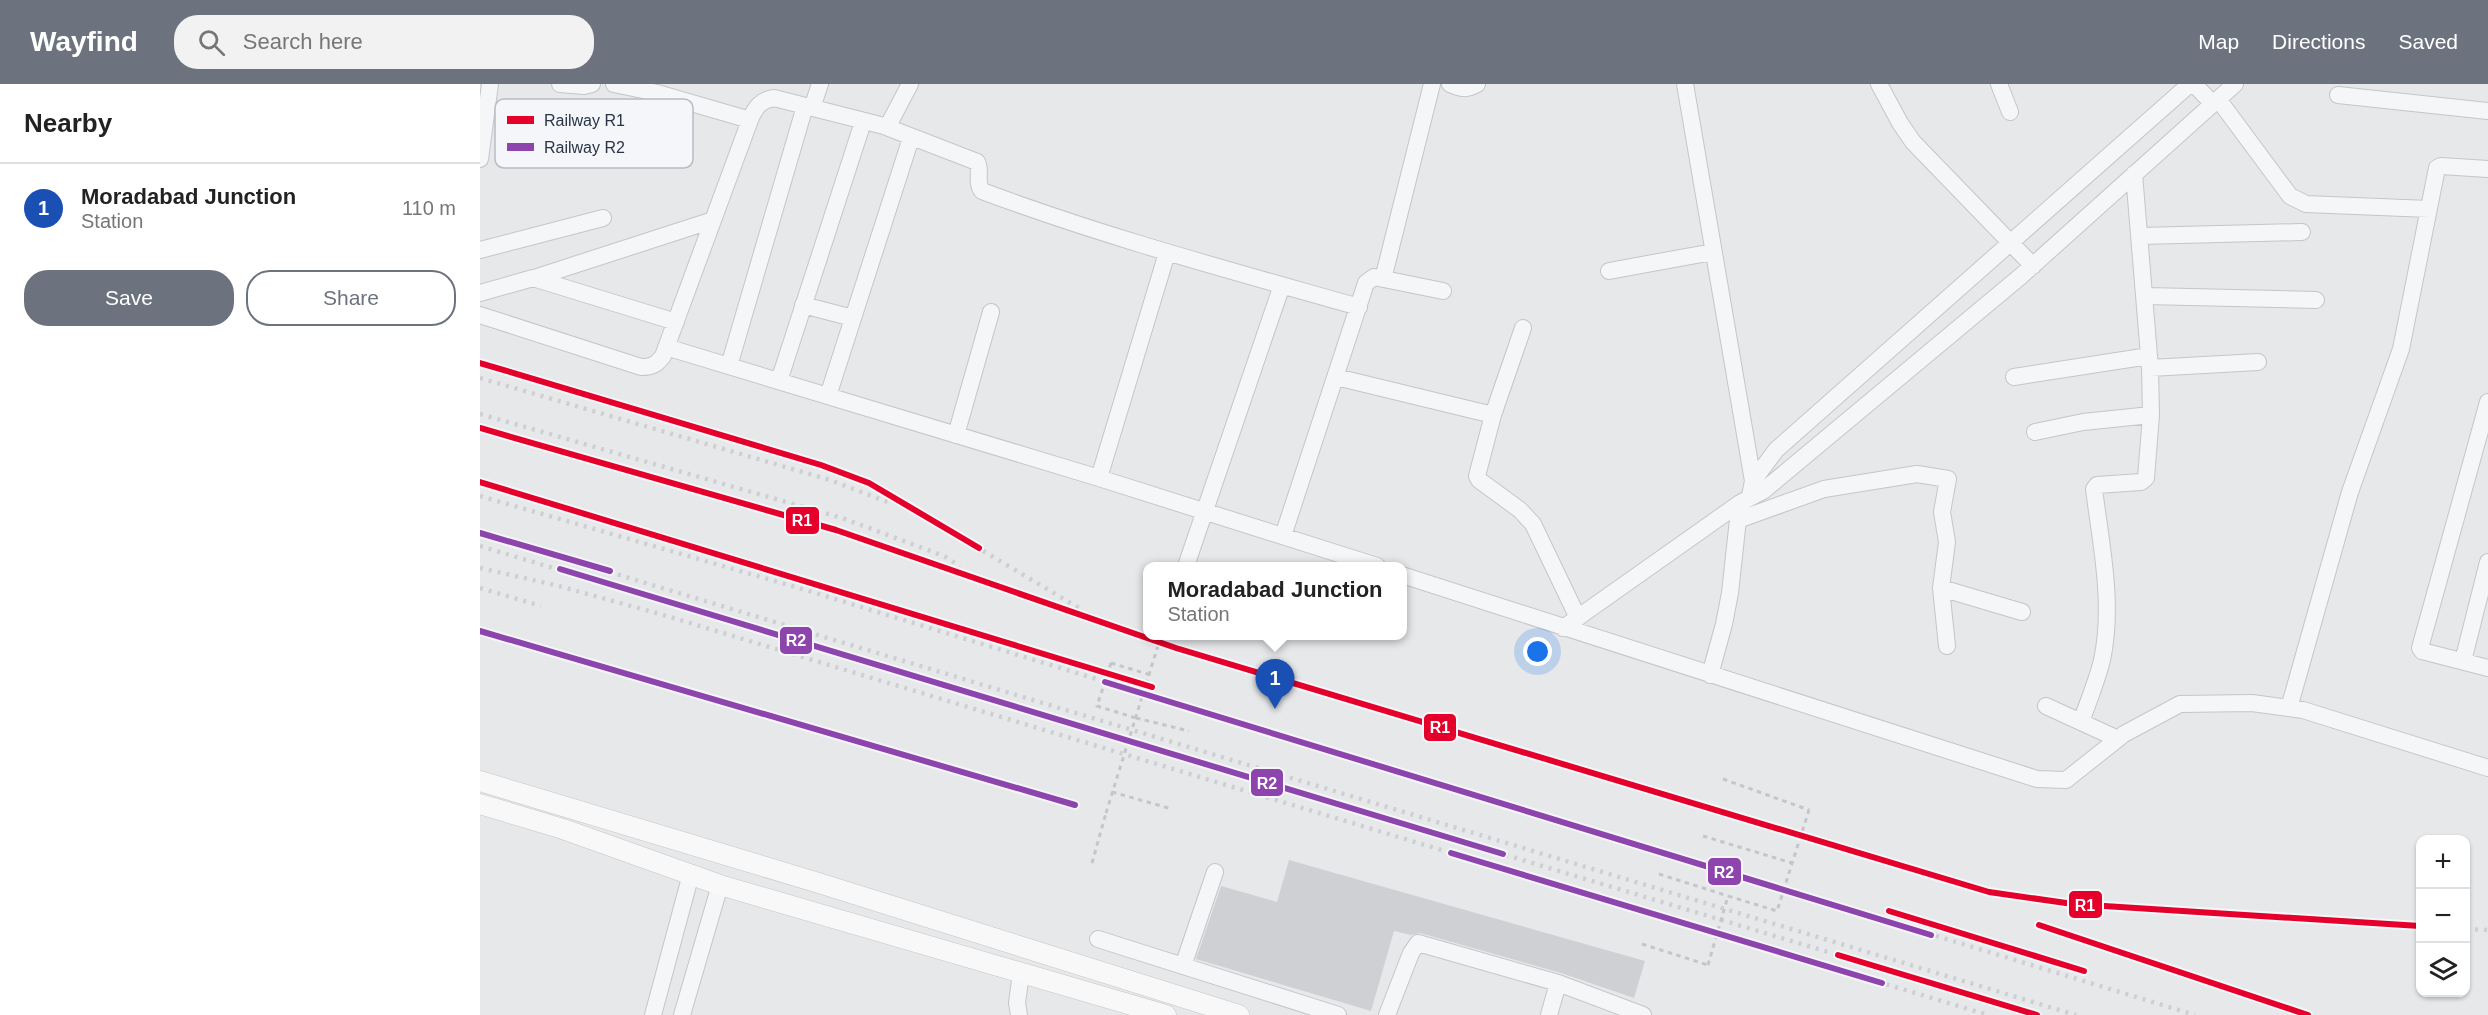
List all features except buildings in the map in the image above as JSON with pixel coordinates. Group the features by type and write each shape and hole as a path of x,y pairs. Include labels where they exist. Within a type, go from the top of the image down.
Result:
{"main road":[{"path":"480,781 822,884 1239,1015"},
{"path":"480,804 563,829 720,885 1166,1015"},
{"path":"1061,984 1071,962"}],"street":[{"path":"480,159 490,84"},
{"path":"560,84 584,86 592,84"},
{"path":"614,84 642,87 681,99"},
{"path":"729,366 809,107 820,84"},
{"path":"884,126 889,124 910,84"},
{"path":"1383,279 1432,84"},
{"path":"1450,84 1462,89 1477,84"},
{"path":"1685,84 1713,252 1745,500 1724,624 1710,675"},
{"path":"1879,84 1913,142 2033,266"},
{"path":"1999,84 2010,112"},
{"path":"1745,500 1762,467 1791,436 2192,84 2216,101 2290,196 2298,202 2429,209"},
{"path":"1563,628 1745,500 1763,491 2033,266 2235,84"},
{"path":"2338,95 2488,111"},
{"path":"480,315 641,367 657,364 676,322 750,120 758,105 765,99 774,98 884,126 976,162 979,169 978,185 982,191 1050,217 1167,254 1359,307"},
{"path":"693,103 750,120"},
{"path":"779,381 863,122"},
{"path":"828,396 911,138"},
{"path":"2289,708 2350,492 2401,349 2439,167 2488,169"},
{"path":"2081,722 2102,662 2107,627 2106,586 2094,489 2097,485 2141,482 2146,478 2151,415 2150,362 2134,174"},
{"path":"480,250 603,218"},
{"path":"480,293 713,220"},
{"path":"2140,236 2302,232"},
{"path":"1609,271 1713,252"},
{"path":"1099,478 1167,254"},
{"path":"1283,536 1366,283 1374,277 1443,291"},
{"path":"533,278 676,322"},
{"path":"1188,562 1282,285"},
{"path":"2146,296 2316,300"},
{"path":"803,304 853,318"},
{"path":"956,435 991,312"},
{"path":"1523,328 1493,415 1477,476 1479,480 1520,510 1533,524 1578,618"},
{"path":"666,347 1099,478 1362,562"},
{"path":"2014,377 2150,362 2258,362"},
{"path":"1336,377 1493,415"},
{"path":"2488,402 2420,648 2422,651 2488,668"},
{"path":"2035,432 2083,422 2151,415"},
{"path":"1745,500 1917,474 1946,478 1949,481 1942,517 1947,542 1941,588 1947,646"},
{"path":"2463,661 2488,562"},
{"path":"1407,577 2037,779 2066,780 2118,739 2180,704 2252,703 2303,710 2488,768"},
{"path":"1941,588 2022,612"},
{"path":"2046,706 2118,739"},
{"path":"1183,966 1215,872"},
{"path":"691,874 655,1007 683,1011 720,885"},
{"path":"1098,939 1338,1015"},
{"path":"1387,1015 1411,953 1418,943 1558,983 1643,1015"},
{"path":"1019,1015 1017,1003 1021,973"},
{"path":"1549,1015 1558,983"}],"path":[{"path":"1092,863 1160,640"},
{"path":"1154,676 1111,663 1097,706 1189,732"},
{"path":"1659,874 1776,911 1809,810 1723,779"},
{"path":"1112,792 1172,809"},
{"path":"1703,836 1792,863"},
{"path":"1642,944 1707,965 1728,896"}],"railway":[{"path":"480,363 821,465 869,483 1079,608"},
{"path":"480,378 830,480 890,503"},
{"path":"480,414 842,518 944,556 960,566"},
{"path":"480,428 836,530 1143,637"},
{"path":"480,496 799,588 2195,1015"},
{"path":"480,533 2076,1015"},
{"path":"480,546 2037,1015"},
{"path":"480,568 555,585 660,614 1988,1015"},
{"path":"480,588 541,606"},
{"path":"480,631 1075,805"},
{"path":"1153,640 1989,892 2073,904 2416,926"},
{"path":"2470,929 2488,930"}],"rail line":[{"name":"R1","path":"480,363 821,465 869,483 979,548"},
{"name":"R1","path":"480,428 836,530 1143,637"},
{"name":"R1","path":"480,482 1152,687"},
{"name":"R2","path":"480,533 610,571"},
{"name":"R2","path":"560,569 1503,854"},
{"name":"R2","path":"480,631 1075,805"},
{"name":"R1","path":"1153,640 1989,892 2073,904 2416,926"},
{"name":"R2","path":"1105,682 1931,935"},
{"name":"R2","path":"1451,853 1882,983"},
{"name":"R1","path":"1889,911 2084,971"},
{"name":"R1","path":"2039,925 2308,1015"},
{"name":"R1","path":"1838,955 2037,1015"}],"place":[{"name":"Moradabad Junction","path":"1275,709"}]}
